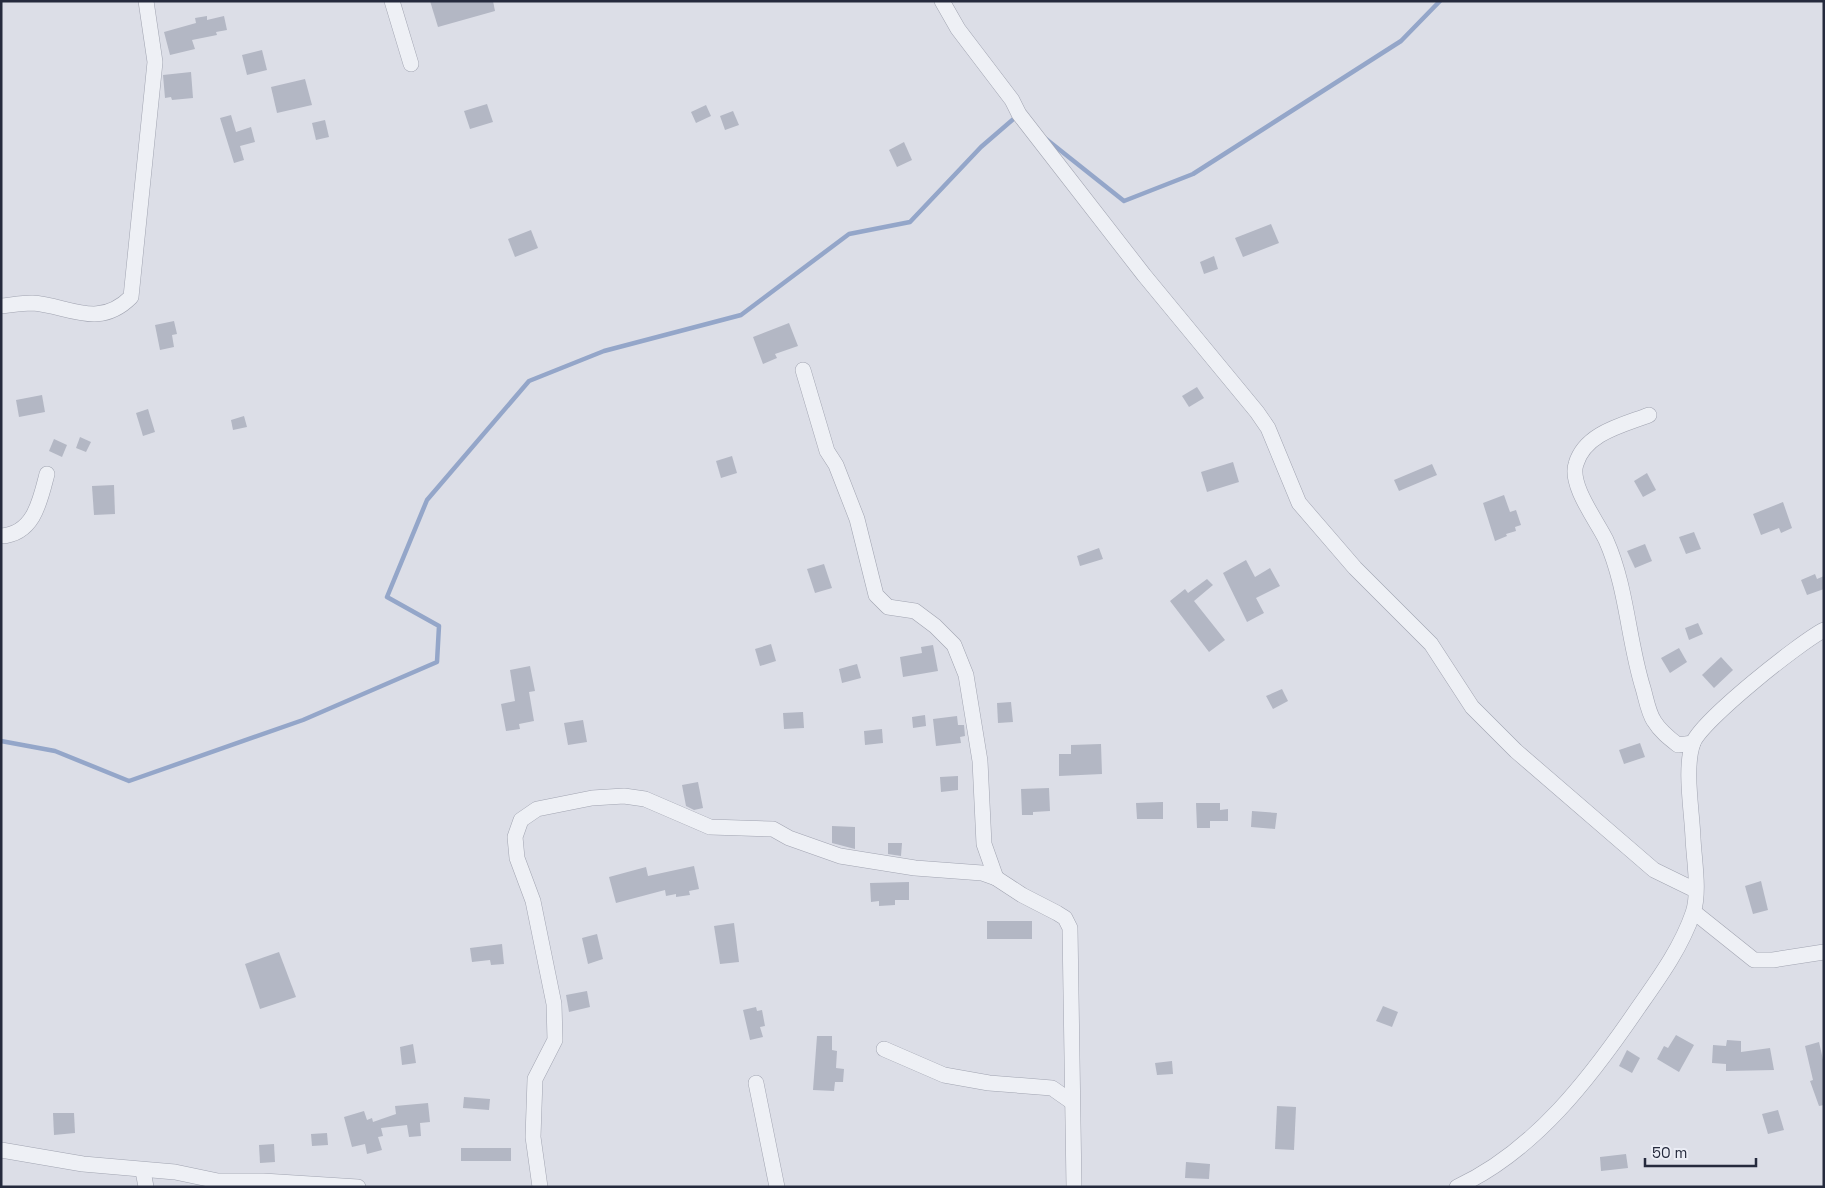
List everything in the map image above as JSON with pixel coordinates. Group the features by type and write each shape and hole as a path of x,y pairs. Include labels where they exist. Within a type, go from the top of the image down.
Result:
{"street":[{"path":"1,306 34,303 79,314 108,312 119,307 131,296 155,62 146,1"},
{"path":"392,1 411,64"},
{"path":"942,1 958,29 1012,100 1023,119 1144,275 1257,412 1268,428 1299,504 1355,568 1431,644 1472,707 1516,751 1654,870 1695,890"},
{"path":"803,370 827,451 836,465 857,520 876,595 888,607 915,611 935,626 954,645 966,675 980,761 984,844 996,878"},
{"path":"1649,415 1610,430 1591,441 1580,455 1575,474 1587,506 1606,540 1619,578 1633,656 1653,720 1664,734 1678,744 1693,743"},
{"path":"1,536 22,531 33,518 40,502 47,474"},
{"path":"1457,1187 1494,1167 1550,1119 1575,1093 1615,1041 1671,962 1694,912 1695,890 1690,767 1693,743 1710,720 1758,678 1824,630"},
{"path":"540,1187 533,1137 535,1079 555,1040 554,1004 532,902 517,858 515,837 521,820 536,809 592,798 624,796 645,799 710,826 773,829 789,838 840,856 915,868 982,874 996,878 1022,895 1065,918 1070,928 1074,1187"},
{"path":"1694,912 1754,960 1773,960 1824,952"},
{"path":"884,1049 944,1075 989,1083 1052,1088 1072,1102"},
{"path":"756,1083 777,1187"},
{"path":"1,1150 84,1164 143,1171 175,1172 218,1181 263,1181 358,1187"},
{"path":"143,1171 146,1187"}],"building":[{"path":"430,1 493,1 495,11 438,27"},
{"path":"207,16 207,20 224,16 227,30 216,32 217,35 192,40 195,49 170,55 164,32 196,23 195,18"},
{"path":"262,50 267,70 247,75 242,55"},
{"path":"191,72 193,98 172,100 171,97 165,98 163,75"},
{"path":"305,79 312,105 277,113 271,87"},
{"path":"487,104 493,122 470,129 464,111"},
{"path":"706,105 711,116 696,123 691,112"},
{"path":"733,111 739,125 725,130 720,116"},
{"path":"231,115 236,132 251,127 255,142 240,146 244,160 234,163 220,118"},
{"path":"325,120 329,137 316,140 312,123"},
{"path":"904,142 912,160 897,167 889,150"},
{"path":"1271,224 1279,243 1243,257 1235,238"},
{"path":"531,230 538,248 515,257 508,239"},
{"path":"1214,256 1218,269 1204,274 1200,262"},
{"path":"174,321 177,334 172,335 174,347 160,350 155,325"},
{"path":"789,323 798,346 775,354 777,358 763,364 753,337"},
{"path":"1197,387 1204,398 1189,407 1182,396"},
{"path":"42,395 45,412 19,417 16,400"},
{"path":"148,409 155,432 143,436 136,413"},
{"path":"244,416 247,427 233,430 231,420"},
{"path":"80,437 91,442 86,452 76,448"},
{"path":"54,439 67,445 62,457 49,451"},
{"path":"732,456 737,473 721,478 716,461"},
{"path":"1233,462 1239,482 1207,492 1201,472"},
{"path":"1432,464 1437,475 1399,491 1394,480"},
{"path":"1647,473 1656,490 1643,497 1634,481"},
{"path":"114,485 115,514 94,515 92,486"},
{"path":"1504,495 1510,512 1516,510 1521,525 1515,527 1516,531 1506,534 1507,536 1495,541 1483,503"},
{"path":"1783,502 1792,528 1781,533 1779,528 1761,535 1753,514"},
{"path":"1694,532 1701,549 1686,554 1679,537"},
{"path":"1645,544 1652,561 1635,568 1627,551"},
{"path":"1099,548 1103,559 1080,566 1077,556"},
{"path":"1246,560 1255,577 1270,568 1280,586 1256,598 1264,613 1247,622 1223,573"},
{"path":"824,564 832,588 815,593 807,569"},
{"path":"1815,574 1817,579 1824,576 1824,589 1807,595 1801,580"},
{"path":"1207,579 1213,585 1194,601 1225,640 1209,652 1170,601 1185,589 1188,593"},
{"path":"1698,623 1703,634 1689,640 1685,628"},
{"path":"771,644 776,661 760,666 755,649"},
{"path":"933,645 938,671 903,677 900,657 922,653 921,647"},
{"path":"1679,648 1687,662 1670,673 1661,658"},
{"path":"1721,657 1733,670 1714,688 1702,675"},
{"path":"857,664 861,678 842,683 839,669"},
{"path":"530,666 535,691 529,692 534,721 519,724 520,729 506,731 501,704 515,701 510,670"},
{"path":"1282,689 1288,701 1273,709 1266,696"},
{"path":"1011,702 1013,722 998,723 997,703"},
{"path":"803,712 804,728 784,729 783,713"},
{"path":"925,715 926,726 913,728 912,717"},
{"path":"957,716 958,725 964,725 965,736 960,737 961,743 936,746 933,719"},
{"path":"583,720 587,742 568,745 564,723"},
{"path":"882,729 883,743 865,745 864,731"},
{"path":"1640,743 1645,757 1624,764 1619,750"},
{"path":"1101,744 1102,774 1059,776 1059,754 1071,754 1071,745"},
{"path":"958,776 958,790 941,792 940,777"},
{"path":"698,782 703,808 694,810 686,806 682,785"},
{"path":"1049,788 1050,811 1033,812 1033,815 1022,815 1021,789"},
{"path":"1163,802 1163,819 1137,819 1136,803"},
{"path":"1196,803 1220,803 1220,810 1228,809 1228,821 1210,821 1210,828 1197,828"},
{"path":"1252,811 1277,813 1275,829 1251,827"},
{"path":"832,826 855,827 855,849 832,843"},
{"path":"888,843 902,843 901,856 888,854"},
{"path":"694,866 699,889 689,891 690,895 676,897 676,894 666,896 665,890 616,903 609,877 646,867 648,876"},
{"path":"1761,881 1768,910 1753,914 1745,886"},
{"path":"909,882 909,900 895,900 895,905 879,906 879,901 871,902 870,883"},
{"path":"987,921 1032,921 1032,939 987,939"},
{"path":"734,923 739,962 720,964 714,926"},
{"path":"597,934 603,959 588,964 582,938"},
{"path":"502,944 504,964 491,965 490,960 472,962 470,948"},
{"path":"279,952 296,997 260,1009 245,964"},
{"path":"587,991 590,1007 569,1012 566,995"},
{"path":"1383,1006 1398,1012 1392,1027 1376,1021"},
{"path":"756,1007 757,1011 762,1010 765,1026 760,1027 763,1037 750,1040 743,1010"},
{"path":"1676,1035 1694,1045 1679,1072 1657,1059 1664,1046 1668,1048"},
{"path":"817,1036 832,1036 832,1050 837,1051 836,1068 844,1069 843,1082 835,1082 834,1091 813,1090"},
{"path":"1727,1040 1741,1041 1741,1052 1770,1048 1774,1070 1726,1071 1726,1064 1712,1063 1713,1045 1726,1046"},
{"path":"1819,1042 1824,1064 1824,1105 1819,1106 1810,1081 1813,1080 1805,1046"},
{"path":"413,1044 416,1063 402,1065 400,1047"},
{"path":"1627,1050 1640,1058 1632,1073 1619,1066"},
{"path":"1172,1061 1173,1074 1157,1075 1155,1063"},
{"path":"464,1097 490,1099 489,1110 463,1108"},
{"path":"428,1103 430,1122 420,1123 421,1136 409,1137 407,1125 381,1128 383,1136 378,1137 382,1150 367,1154 365,1144 352,1147 344,1117 364,1111 367,1120 372,1118 373,1122 396,1114 395,1106"},
{"path":"1277,1106 1296,1107 1294,1150 1275,1149"},
{"path":"1778,1110 1784,1130 1768,1134 1762,1114"},
{"path":"53,1113 74,1113 75,1133 54,1135"},
{"path":"327,1133 328,1145 312,1146 311,1134"},
{"path":"274,1144 275,1162 260,1163 259,1145"},
{"path":"461,1148 511,1148 511,1161 461,1161"},
{"path":"1626,1154 1628,1168 1601,1171 1600,1157"},
{"path":"1186,1162 1210,1164 1209,1179 1185,1178"}],"waterway":[{"path":"1046,139 1124,201 1193,174 1401,41 1440,1"},
{"path":"1,741 55,751 129,781 303,720 437,662 439,626 387,597 427,500 529,381 604,351 741,315 849,234 910,222 981,147 1017,116"}]}
